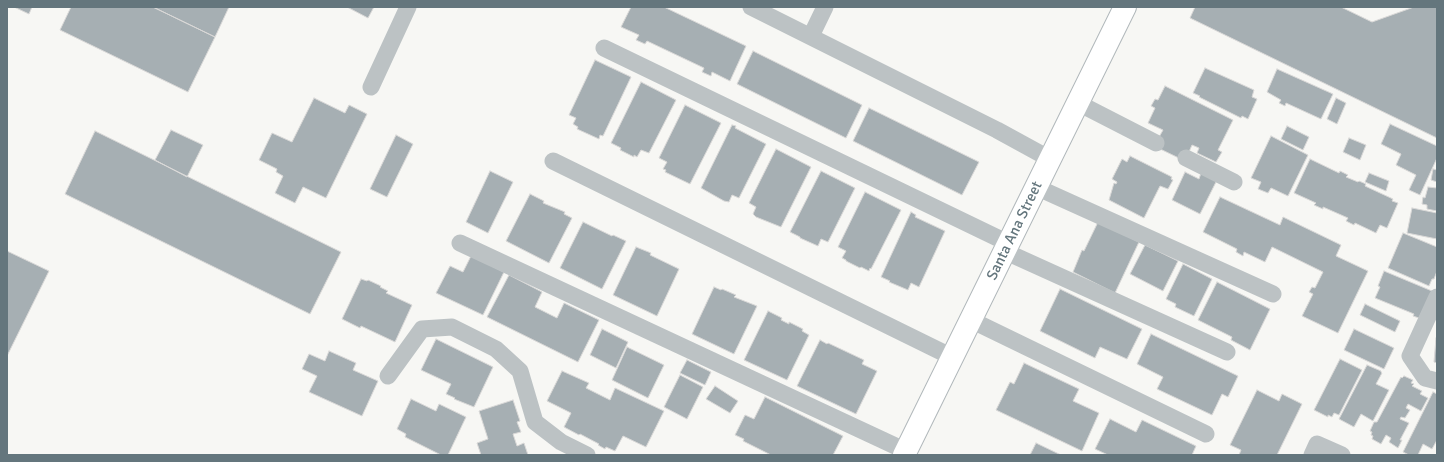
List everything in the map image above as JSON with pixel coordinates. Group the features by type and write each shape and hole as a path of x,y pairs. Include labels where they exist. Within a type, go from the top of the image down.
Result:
{"street":[{"name":"Santa Ana Street","path":"905,453 1125,7"}],"lane":[{"path":"371,87 408,7"},
{"path":"752,7 997,130 1050,159"},
{"path":"811,36 825,7"},
{"path":"604,48 1006,247 1227,352"},
{"path":"1078,103 1156,143"},
{"path":"1186,158 1234,182"},
{"path":"553,161 952,357"},
{"path":"1036,187 1273,294"},
{"path":"460,243 905,453"},
{"path":"1437,298 1410,356 1425,378 1437,381"},
{"path":"971,320 1206,434"},
{"path":"388,376 422,329 452,328 496,349 520,371 535,422 561,442 586,455"},
{"path":"1312,455 1317,444 1342,455"}],"building":[{"path":"14,7 32,7 29,14"},
{"path":"71,7 153,7 215,37 188,92 60,30"},
{"path":"153,7 229,7 215,37"},
{"path":"347,7 374,7 368,18"},
{"path":"631,7 664,7 746,46 730,81 712,72 711,76 702,72 704,68 647,41 645,44 636,40 639,35 621,27"},
{"path":"1195,7 1341,7 1372,22 1414,7 1437,7 1437,138 1190,18"},
{"path":"753,51 862,105 846,138 737,84"},
{"path":"595,60 631,77 603,136 600,135 599,139 577,129 578,127 573,124 576,118 569,115"},
{"path":"1205,68 1254,90 1252,97 1257,99 1248,119 1242,116 1241,118 1193,93"},
{"path":"1277,69 1333,94 1321,119 1286,103 1285,106 1279,103 1281,100 1267,92"},
{"path":"641,82 676,100 649,153 641,150 637,157 634,155 634,157 620,150 621,148 611,143"},
{"path":"1165,86 1233,120 1218,150 1222,152 1216,162 1197,153 1199,148 1192,145 1185,161 1154,146 1163,130 1148,123 1155,108 1151,106 1155,99 1158,100"},
{"path":"314,98 345,113 349,105 367,114 326,198 303,187 295,203 275,193 283,176 276,172 277,169 259,160 272,133 292,142"},
{"path":"1336,98 1346,103 1337,124 1327,119"},
{"path":"685,105 721,123 690,184 665,172 666,170 663,169 667,162 659,158"},
{"path":"869,108 979,162 962,195 853,141"},
{"path":"1390,124 1437,146 1437,158 1420,195 1409,190 1416,175 1396,165 1401,154 1381,144"},
{"path":"732,125 766,144 739,198 732,195 729,202 724,201 701,188"},
{"path":"1287,126 1309,137 1303,150 1281,139"},
{"path":"171,130 203,145 187,177 155,160"},
{"path":"95,131 341,252 310,314 65,194"},
{"path":"396,135 413,144 387,197 370,189"},
{"path":"1271,136 1308,155 1288,196 1271,188 1268,193 1258,189 1261,182 1251,178"},
{"path":"1349,138 1366,145 1360,160 1343,152"},
{"path":"776,149 811,167 781,227 756,217 753,214 756,207 749,203"},
{"path":"1130,156 1172,177 1171,179 1173,180 1168,189 1160,186 1144,218 1109,200 1114,183 1116,184 1117,182 1112,179 1122,159 1127,162"},
{"path":"1310,159 1339,173 1340,171 1348,175 1346,177 1366,184 1365,186 1393,199 1392,201 1398,203 1387,228 1380,225 1376,233 1355,223 1354,225 1346,221 1348,218 1323,207 1323,209 1314,205 1316,203 1294,193"},
{"path":"1433,169 1437,170 1437,182 1431,180"},
{"path":"490,171 513,182 488,233 466,222"},
{"path":"821,171 855,188 828,242 821,239 818,246 790,232"},
{"path":"1185,172 1199,179 1201,173 1217,180 1200,214 1172,200"},
{"path":"1369,173 1389,181 1386,191 1365,182"},
{"path":"1428,187 1437,188 1437,211 1427,209 1427,205 1422,204 1423,197 1425,198"},
{"path":"865,192 901,210 869,271 861,267 860,268 842,258 846,251 838,247"},
{"path":"530,194 544,201 543,203 565,212 564,214 572,218 549,263 506,241"},
{"path":"1220,197 1280,225 1283,217 1341,245 1336,256 1368,271 1338,333 1302,316 1313,294 1309,292 1312,287 1315,288 1323,272 1272,247 1265,262 1244,252 1243,256 1236,252 1237,249 1203,232"},
{"path":"1412,208 1437,213 1437,239 1407,233"},
{"path":"911,212 916,215 915,217 945,231 919,287 911,283 908,290 881,277"},
{"path":"583,222 626,241 602,289 560,268"},
{"path":"1098,222 1139,242 1115,293 1073,272 1082,250 1084,251"},
{"path":"1403,233 1437,247 1437,271 1429,286 1388,268"},
{"path":"1145,245 1178,261 1163,291 1130,274"},
{"path":"636,247 651,253 650,255 679,269 657,316 613,295"},
{"path":"7,251 49,271 7,356"},
{"path":"471,256 504,272 483,315 436,293 450,266 463,272"},
{"path":"1183,264 1212,279 1194,316 1175,307 1176,304 1166,299"},
{"path":"1384,271 1432,291 1419,318 1413,316 1414,314 1375,298 1380,287 1378,286"},
{"path":"509,275 542,292 535,307 557,318 564,303 599,320 578,362 487,317"},
{"path":"361,279 368,280 381,286 380,287 388,291 386,293 412,305 395,342 342,319"},
{"path":"1217,282 1270,309 1250,350 1231,340 1232,337 1198,320"},
{"path":"714,287 736,295 734,297 757,306 734,354 692,334"},
{"path":"1060,289 1142,329 1127,359 1100,347 1095,358 1040,331"},
{"path":"1365,304 1400,321 1395,332 1360,315"},
{"path":"768,311 782,318 781,320 803,329 802,331 809,335 787,380 744,360"},
{"path":"602,329 628,342 616,368 590,355"},
{"path":"1354,329 1394,348 1384,369 1344,350"},
{"path":"1151,334 1238,376 1228,397 1222,394 1212,415 1157,389 1163,377 1137,364"},
{"path":"1437,338 1437,363 1434,362"},
{"path":"436,339 493,367 474,407 446,394 451,384 421,370"},
{"path":"820,340 864,360 862,364 877,371 856,414 797,386"},
{"path":"627,347 664,365 648,398 612,380"},
{"path":"329,351 356,363 353,370 378,381 362,416 309,392 317,376 302,369 309,354 325,361"},
{"path":"1340,359 1362,370 1339,415 1334,413 1332,417 1328,415 1328,417 1314,410"},
{"path":"687,360 711,372 705,385 680,373"},
{"path":"1024,363 1079,389 1073,401 1099,413 1082,451 996,410 1010,382 1014,384"},
{"path":"1367,365 1381,371 1382,373 1376,384 1389,390 1373,421 1361,414 1354,427 1339,419"},
{"path":"562,371 589,383 586,388 610,400 615,388 664,411 646,447 623,436 615,451 606,447 605,449 598,445 599,444 564,427 571,413 547,401"},
{"path":"680,375 703,387 687,419 664,407"},
{"path":"1404,376 1413,380 1411,383 1414,384 1412,386 1422,391 1420,394 1428,398 1421,411 1408,404 1406,408 1410,410 1405,418 1401,417 1400,419 1409,423 1400,440 1402,440 1398,448 1389,442 1391,438 1386,435 1381,444 1372,439 1372,432 1370,431 1374,422 1377,422 1401,377 1402,378"},
{"path":"715,386 738,401 730,413 706,399"},
{"path":"1257,390 1279,401 1282,394 1302,404 1277,455 1239,455 1241,450 1230,445"},
{"path":"1433,392 1437,394 1437,440 1432,449 1423,444 1418,455 1409,455 1403,452"},
{"path":"765,397 843,436 833,455 771,455 743,441 744,439 735,435 745,415 754,419"},
{"path":"411,399 436,411 439,404 466,417 448,455 441,455 405,437 406,434 397,429"},
{"path":"513,400 520,421 517,422 521,432 513,434 517,446 524,443 528,455 481,455 477,443 488,439 479,411"},
{"path":"1110,419 1136,432 1142,420 1196,446 1192,455 1108,455 1095,449"},
{"path":"1036,443 1061,455 1030,455"}]}
